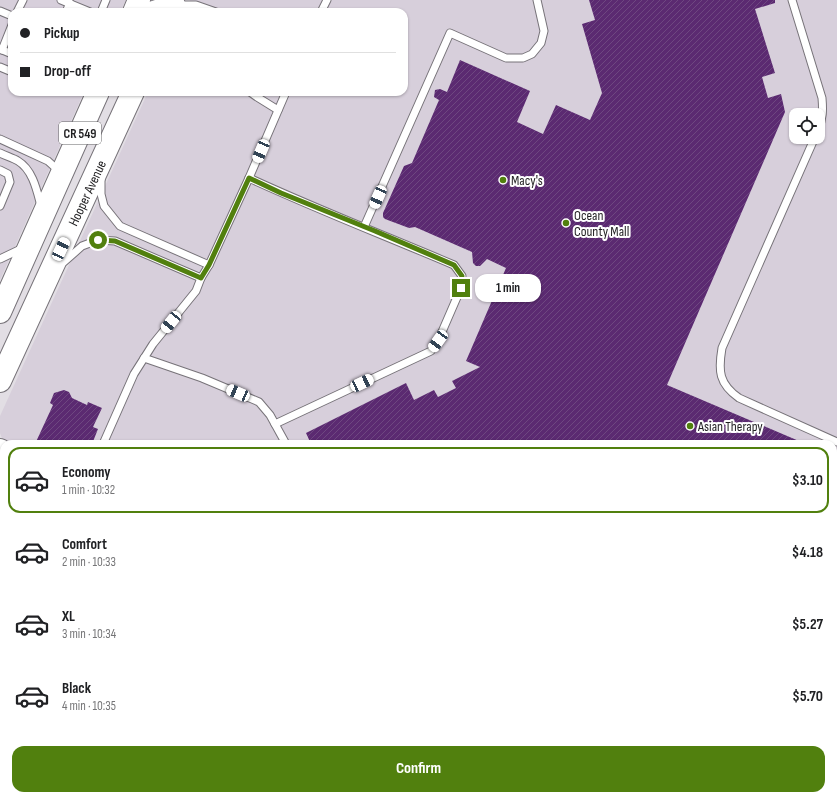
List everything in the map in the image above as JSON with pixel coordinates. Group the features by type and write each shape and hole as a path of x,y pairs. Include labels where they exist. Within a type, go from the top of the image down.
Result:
{"main road":[{"name":"CR 549","path":"0,312 96,96"},
{"name":"Hooper Avenue","path":"1,382 131,96"},
{"path":"22,333 20,310 64,207 67,195 62,174"}],"lane":[{"path":"61,0 81,8"},
{"path":"364,227 450,32 506,58 523,58 532,54 541,43 544,31 537,0"},
{"path":"792,0 822,98 823,108"},
{"path":"68,8 70,3"},
{"path":"174,6 196,5 205,8"},
{"path":"1,49 8,34"},
{"path":"256,96 278,110"},
{"path":"105,440 134,374 153,344 196,291 249,178 284,96"},
{"path":"0,139 48,161 62,174"},
{"path":"812,144 722,348 719,363 723,380 729,391 739,398 833,440"},
{"path":"0,153 18,161 26,167 36,189 44,214"},
{"path":"101,163 101,194 104,206 120,226 209,265"},
{"path":"0,170 8,174 10,182 0,206"},
{"path":"249,178 281,193 454,265 462,276 461,288 438,341 431,351 275,424"},
{"path":"49,276 70,255 82,246 98,240 115,241 201,278"},
{"path":"0,259 29,246"},
{"path":"144,358 202,378 259,402 270,415 284,440"}],"shaded area":[{"path":"0,0 126,0 122,8 8,8 8,96 82,96 0,280"},
{"name":"Ocean County Mall","path":"190,0 837,0 837,440 3,440 0,433 0,416 146,96 408,96 408,8 187,8"}],"building":[{"name":"Ocean County Mall","path":"589,0 775,0 775,3 755,9 775,73 762,77 768,98 781,94 785,112 667,385 797,440 309,440 306,433 406,383 414,400 434,390 438,397 456,388 452,381 480,367 466,361 506,268 487,259 480,266 476,266 473,263 472,252 415,227 409,228 385,219 383,217 383,213 404,166 412,163 439,100 434,97 435,90 440,89 447,92 460,60 530,91 517,122 543,134 556,105 590,120 602,93 582,24 595,20"},
{"path":"64,390 69,392 72,398 87,405 88,402 102,408 93,427 98,429 94,440 37,440 53,405 50,403 54,393"}],"place":[{"name":"Macy's","path":"503,180"},
{"name":"Ocean County Mall","path":"566,223"},
{"name":"Asian Therapy","path":"690,426"}],"route":[{"path":"98,240 115,241 201,278 209,265 249,178 281,193 454,265 462,276 461,288"}]}
